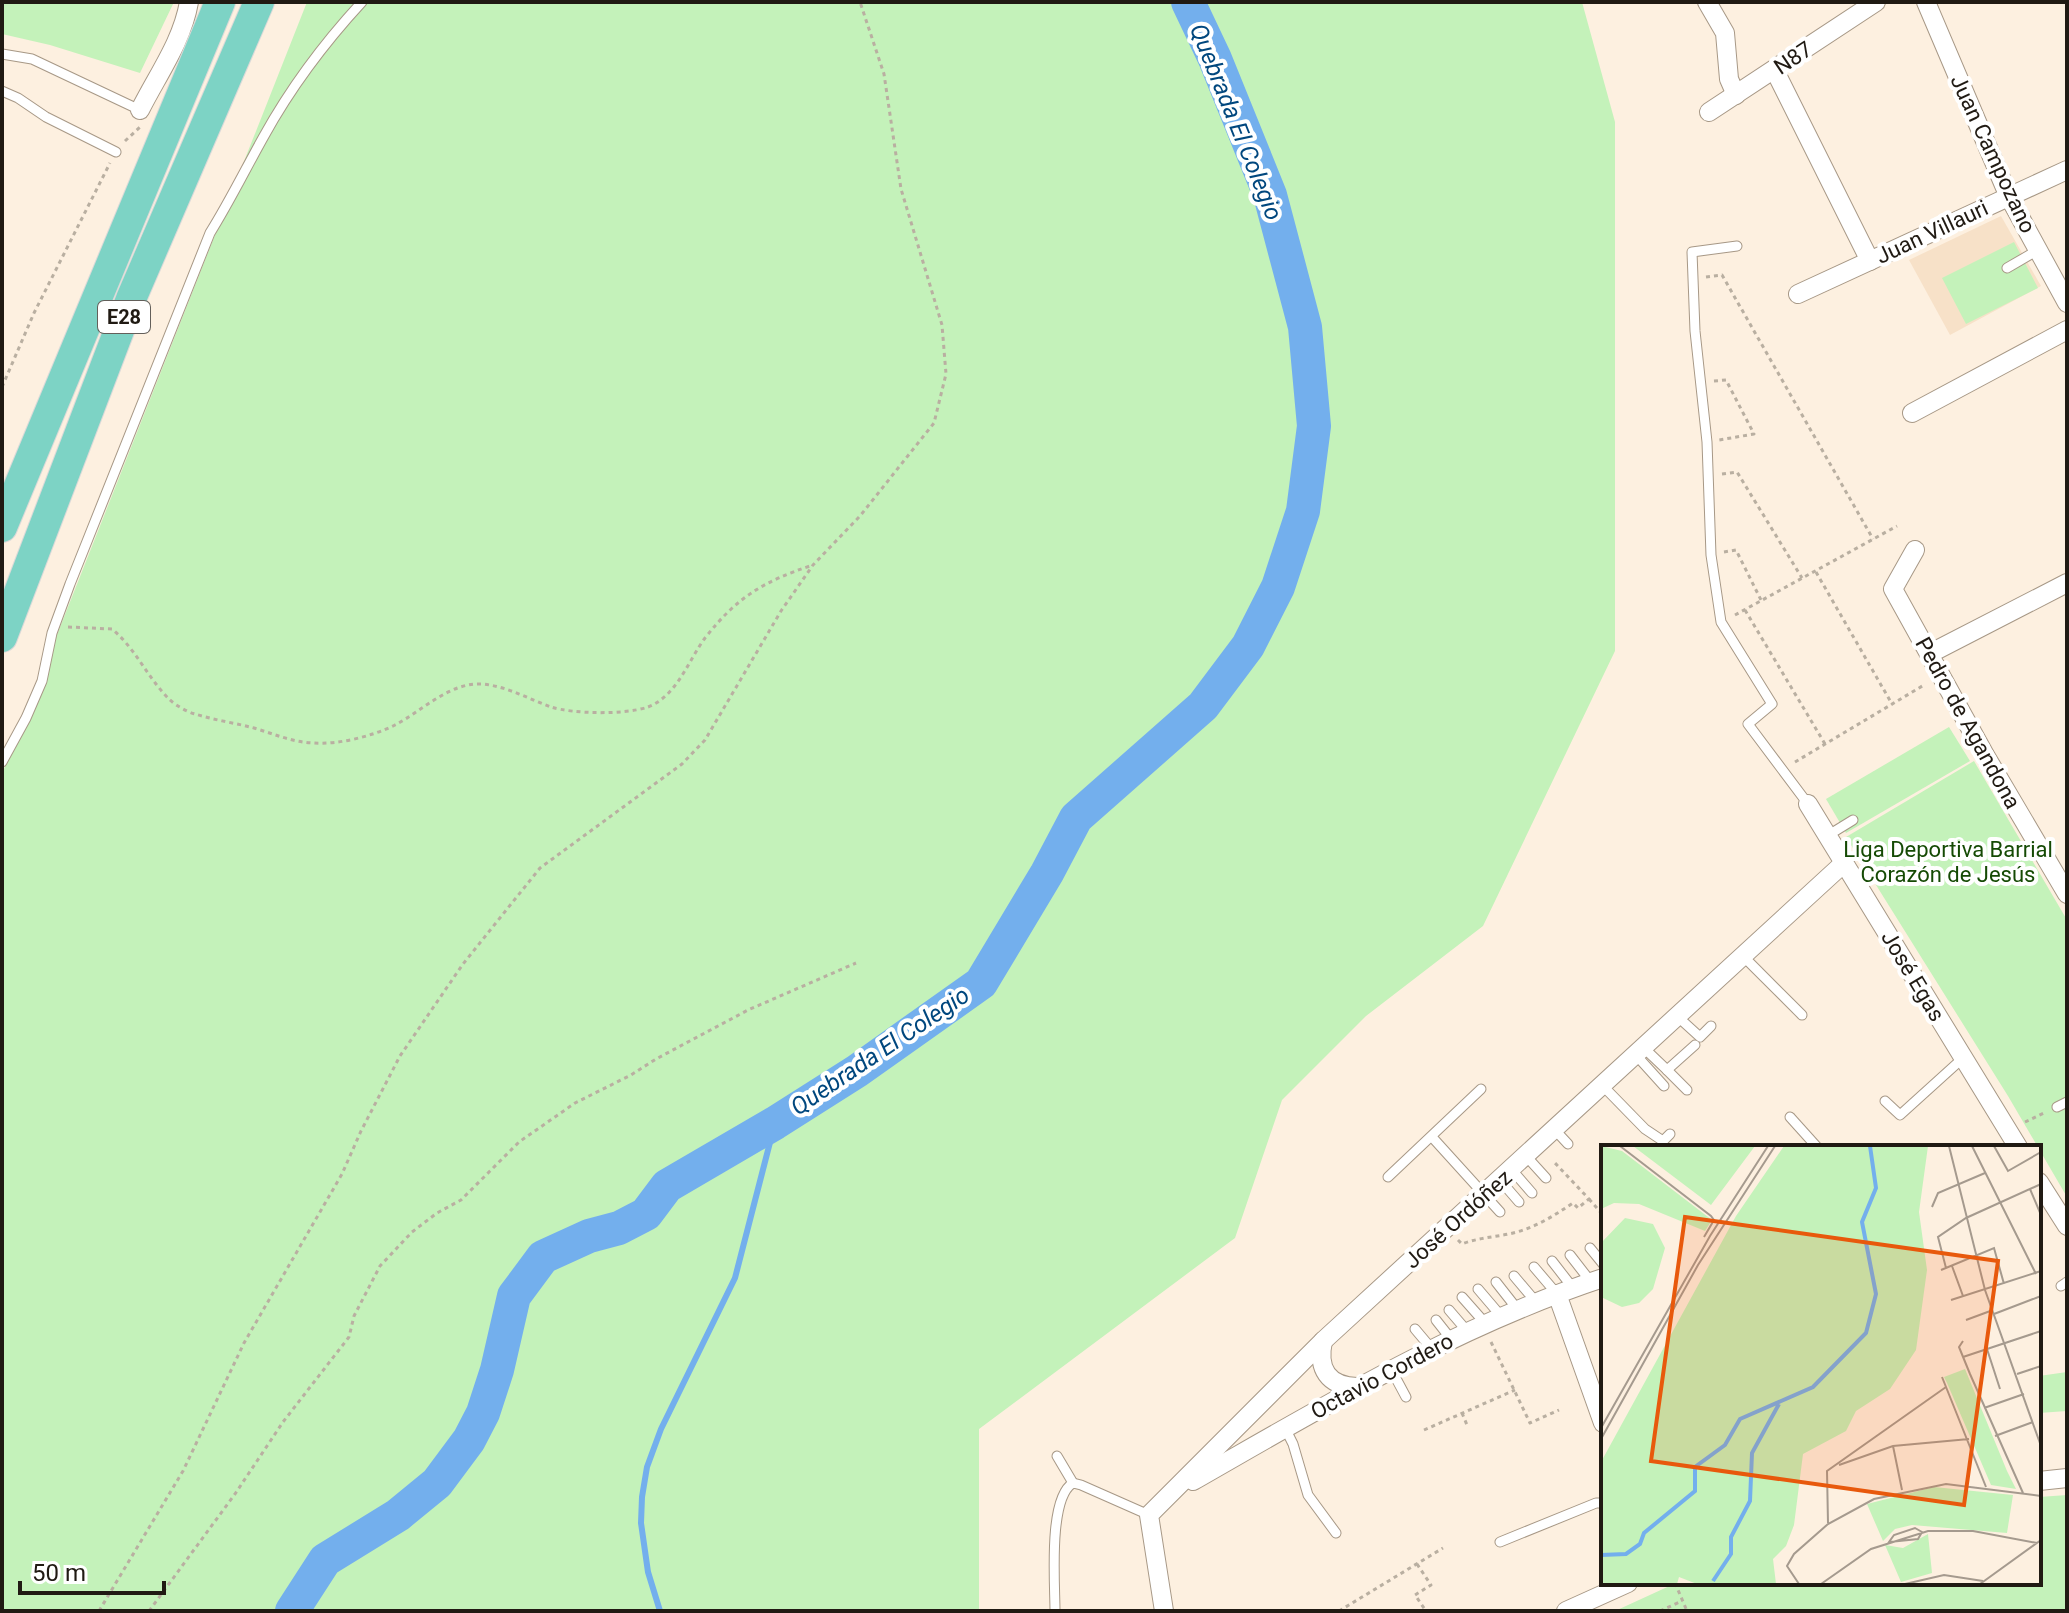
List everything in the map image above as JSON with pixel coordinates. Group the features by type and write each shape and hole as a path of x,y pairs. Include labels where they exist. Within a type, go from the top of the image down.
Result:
{"main road":[{"name":"E28","path":"2,527 220,2"},
{"name":"E28","path":"2,637 131,299 259,2"}],"street":[{"path":"140,110 167,64 189,2"},
{"path":"1707,2 1725,33 1729,79 1736,95"},
{"name":"N87","path":"1709,112 1876,2"},
{"name":"Juan Campozano","path":"1926,2 2009,197 2067,303"},
{"path":"1775,71 1870,261"},
{"name":"Juan Villauri","path":"1798,294 2067,170"},
{"path":"1912,413 2067,330"},
{"name":"Pedro de Agandona","path":"1915,550 1893,589 2067,894"},
{"path":"1929,654 2067,583"},
{"name":"José Egas","path":"1808,804 2017,1145"},
{"name":"José Ordóñez","path":"1149,1515 1323,1341 1844,863"},
{"path":"2041,1185 2067,1226"},
{"name":"Octavio Cordero","path":"1170,1494 1431,1348 1493,1320 1597,1280"},
{"path":"1565,1291 1601,1416"},
{"path":"1323,1341 1320,1355 1322,1366 1333,1382 1342,1387 1357,1387"},
{"path":"2041,1481 2067,1478"},
{"path":"1149,1515 1164,1611"},
{"path":"1566,1611 1624,1585"}],"lane":[{"path":"2,762 42,681 55,627 210,233 238,189 264,135 362,2"},
{"path":"2,54 32,59 140,110"},
{"path":"2,91 116,152"},
{"path":"1737,246 1692,252 1695,331 1707,442 1711,555 1721,622 1772,704 1748,724 1808,804"},
{"path":"2007,268 2038,250"},
{"path":"1827,836 1853,820"},
{"path":"1743,956 1802,1015"},
{"path":"1678,1017 1700,1037 1711,1026"},
{"path":"1667,1070 1695,1045"},
{"path":"1640,1052 1667,1070 1687,1090"},
{"path":"1640,1052 1664,1086"},
{"path":"1885,1101 1900,1115 1963,1058"},
{"path":"1603,1086 1645,1129 1663,1141 1670,1134"},
{"path":"1388,1177 1481,1089"},
{"path":"2057,1107 2067,1102"},
{"path":"1790,1117 1815,1145"},
{"path":"1555,1130 1568,1144"},
{"path":"1432,1137 1500,1212"},
{"path":"1526,1156 1546,1178"},
{"path":"1506,1175 1532,1193"},
{"path":"1506,1175 1519,1202"},
{"path":"1590,1248 1601,1262"},
{"path":"1570,1255 1597,1280"},
{"path":"1552,1261 1565,1291"},
{"path":"1534,1267 1565,1291"},
{"path":"1493,1320 1514,1276"},
{"path":"1493,1320 1496,1282"},
{"path":"1478,1289 1493,1320"},
{"path":"1462,1297 1493,1320"},
{"path":"1449,1310 1493,1320"},
{"path":"1436,1320 1493,1320"},
{"path":"1415,1329 1431,1348"},
{"path":"1391,1369 1406,1397"},
{"path":"1285,1428 1308,1495 1336,1533"},
{"path":"1057,1456 1073,1483 1149,1515"},
{"path":"1055,1611 1054,1569 1059,1507 1066,1487 1073,1483"},
{"path":"1500,1542 1601,1503"}],"path":[{"path":"99,1611 183,1471 244,1343 342,1174 400,1056 463,964 540,868 682,764 705,740 781,611 813,565 860,516 934,423 946,374 942,325 904,201 884,74 860,2"},
{"path":"2,387 34,313 116,152 143,121 140,110"},
{"path":"1694,279 1722,275 1873,539"},
{"path":"1702,382 1726,380 1754,434 1707,442"},
{"path":"1708,476 1737,472 1802,578"},
{"path":"1721,622 1897,526"},
{"path":"1711,555 1736,550 1761,600"},
{"path":"55,627 112,629 136,652 171,701 192,714 314,744 340,741 386,728 463,685 496,687 555,708 617,711 648,707 660,700 684,673 706,637 737,603 762,585 813,565"},
{"path":"1816,571 1892,704"},
{"path":"1745,609 1825,744"},
{"path":"1781,770 1924,685"},
{"path":"149,1611 235,1494 283,1422 349,1337 354,1316 380,1266 412,1232 461,1200 519,1142 575,1103 748,1010 856,963"},
{"path":"2007,1130 2057,1107"},
{"path":"1555,1163 1601,1213"},
{"path":"1447,1229 1462,1244 1473,1239 1517,1232 1549,1219 1573,1203 1578,1208 1589,1199"},
{"path":"1491,1342 1530,1423 1559,1410"},
{"path":"1424,1430 1515,1390"},
{"path":"1462,1413 1467,1425"},
{"path":"1339,1611 1443,1548"},
{"path":"1417,1564 1431,1585 1415,1595 1426,1611"},
{"path":"1676,1585 1687,1611"},
{"path":"1660,1611 1682,1601"}],"shaded area":[{"path":"2001,216 2041,286 1950,335 1909,260"}],"green space":[{"path":"2,2 174,2 140,73 50,45 2,34"},
{"path":"307,2 1582,2 1615,122 1615,651 1483,926 1366,1016 1282,1100 1235,1238 979,1429 979,1611 2,1611 2,774"},
{"path":"2014,242 2038,288 1966,324 1942,278"},
{"path":"1949,727 1970,761 1846,833 1826,799"},
{"name":"Liga Deportiva Barrial Corazón de Jesús","path":"1974,761 2067,920 2067,1197 2041,1152 2041,1145 2037,1145 1846,837"},
{"path":"2067,1372 2067,1411 2041,1413 2041,1376"},
{"path":"2067,1495 2067,1611 1615,1611 1672,1585 2041,1585 2041,1497"}],"waterway":[{"name":"Quebrada El Colegio","path":"292,1611 325,1560 398,1515 437,1483 469,1440 483,1413 497,1370 514,1296 543,1257 589,1236 619,1228 646,1214 667,1186 857,1071 981,983 1076,818 1203,706 1248,646 1278,587 1303,511 1314,426 1305,327 1270,195 1215,59 1188,2"},
{"path":"660,1611 648,1572 641,1523 647,1467 661,1429 735,1278 775,1123"}]}
